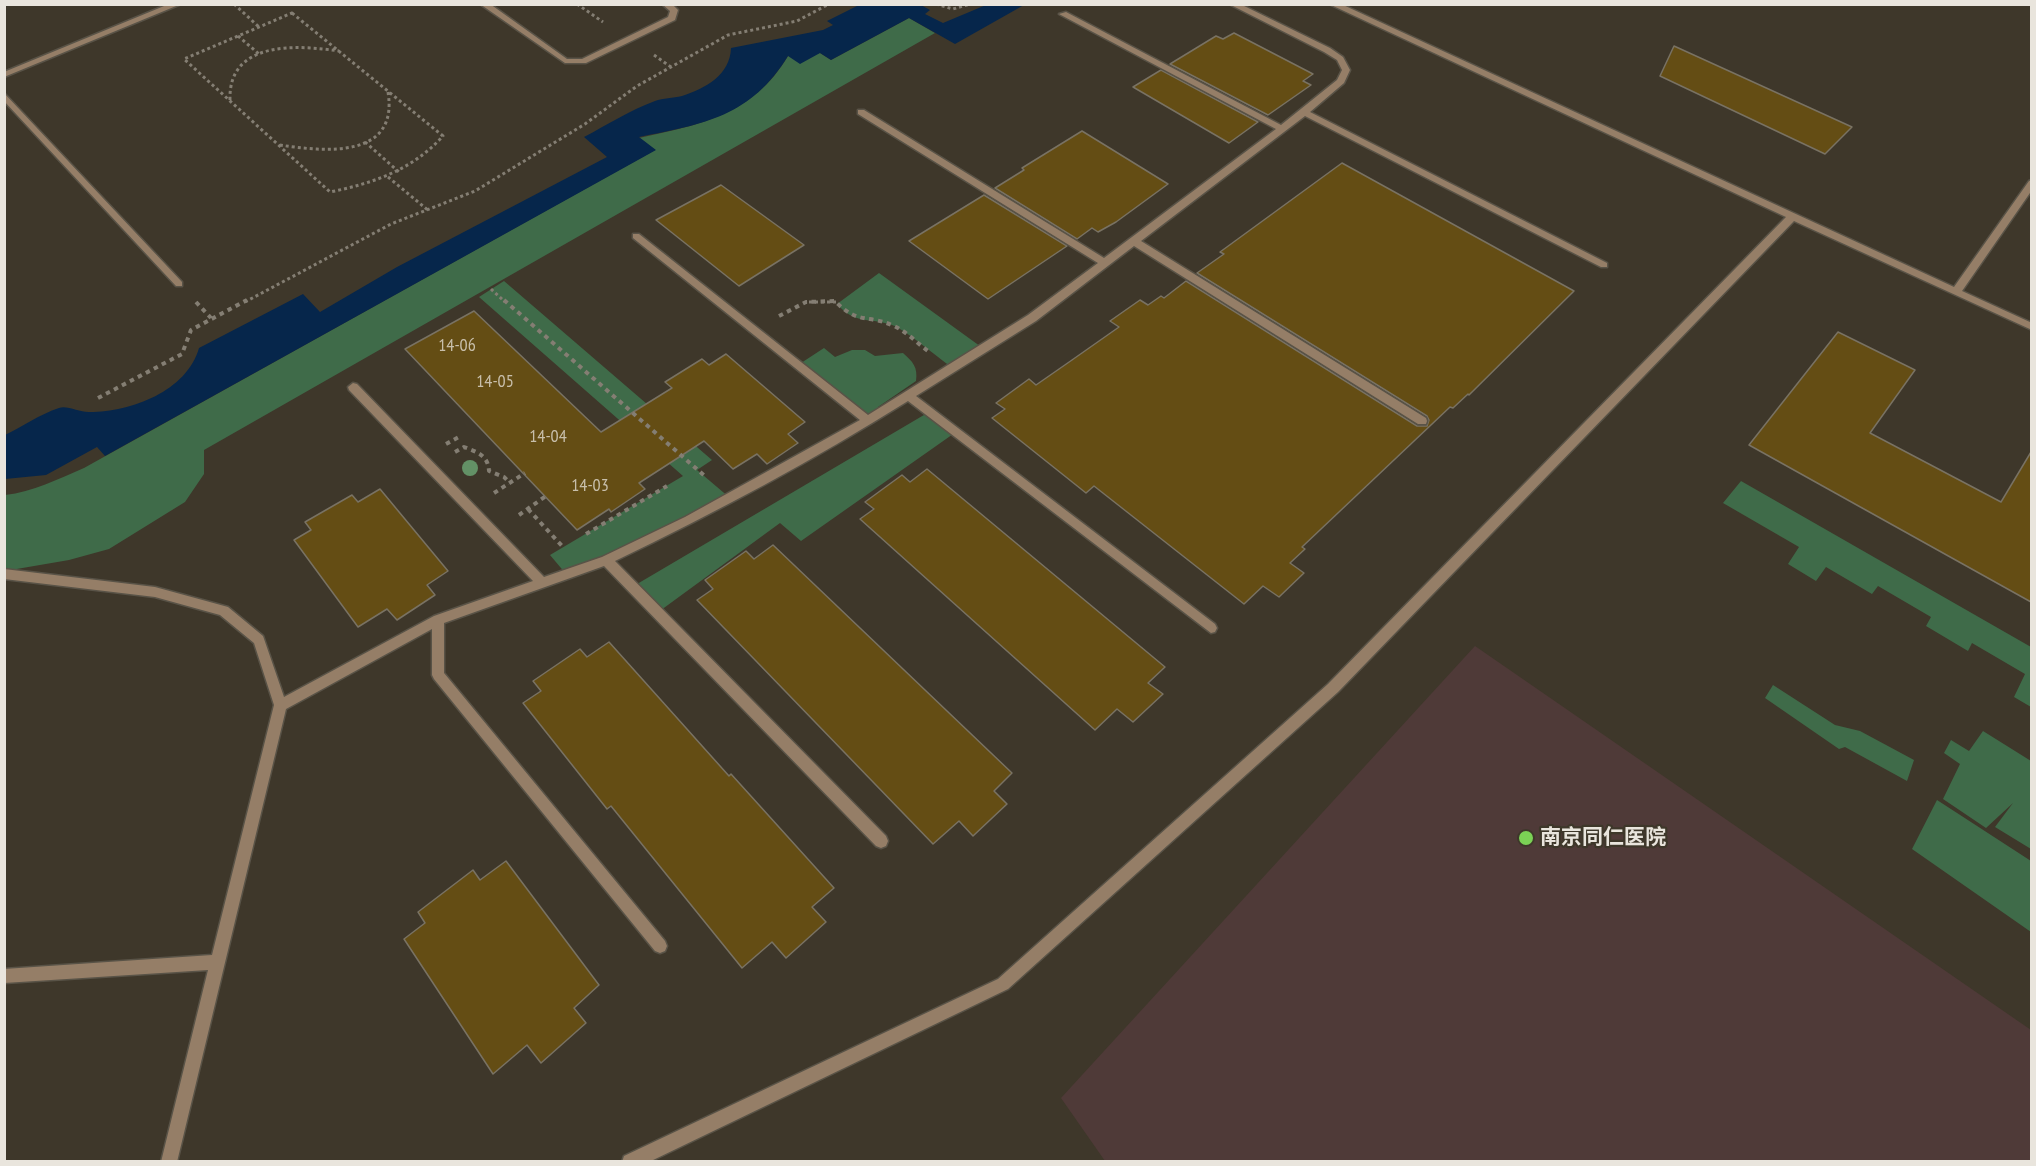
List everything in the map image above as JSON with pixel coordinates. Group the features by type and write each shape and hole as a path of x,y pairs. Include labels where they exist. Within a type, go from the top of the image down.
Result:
{"street":[{"path":"4,75 177,4"},
{"path":"484,4 565,61 583,61 672,18 674,10 666,4"},
{"path":"280,705 438,620 606,560 730,498 868,421 1032,318 1282,129 1341,81 1346,70 1340,59 1327,50 1233,4"},
{"path":"1333,4 2031,327"},
{"path":"1063,14 1282,129"},
{"path":"4,95 179,284"},
{"path":"861,112 1106,263"},
{"path":"1304,112 1604,264"},
{"path":"1956,292 2031,183"},
{"path":"630,1161 1003,984 1333,688 1792,217"},
{"path":"636,236 868,421"},
{"path":"1134,241 1422,421"},
{"path":"353,387 542,583"},
{"path":"909,396 1211,628"},
{"path":"606,560 881,841"},
{"path":"4,574 155,592 224,611 259,640 280,705 169,1161"},
{"path":"438,620 438,675 660,946"},
{"path":"4,976 218,962"}],"path":[{"path":"234,4 259,27"},
{"path":"98,398 182,354 191,330 211,318 391,224 475,191 585,124 637,86 728,35 797,21 828,4"},
{"path":"936,4 947,11 963,9 970,4"},
{"path":"292,13 443,136 432,151 399,172 330,192 184,59 238,36 292,13"},
{"path":"238,36 259,54"},
{"path":"230,101 231,82 242,66 259,54 282,47 310,47 339,51"},
{"path":"279,145 313,151 340,150 365,142 383,130 390,114 388,91"},
{"path":"365,142 399,172"},
{"path":"388,177 400,189 414,196 429,211"},
{"path":"491,289 730,498"},
{"path":"755,331 793,307 816,299 835,302 844,312 859,320 892,325 952,368"},
{"path":"431,467 464,447 485,455 489,463 489,471 504,477 510,483"},
{"path":"585,535 667,486"},
{"path":"528,509 564,547"}],"shaded area":[{"name":"南京同仁医院","path":"1475,646 2031,1030 2031,1161 1105,1161 1061,1098"}],"green space":[{"path":"909,18 935,33 204,450 204,474 185,502 109,549 69,560 5,571 5,495 35,488 84,468 655,150 639,138 704,122 742,104 774,76 788,56 820,53 831,60"},
{"path":"879,273 984,349 953,368 898,328 856,318 837,304"},
{"path":"504,281 712,460 697,470 730,498 566,574 550,555 683,476 479,297"},
{"path":"824,348 835,357 852,350 865,350 875,356 903,353 914,365 916,381 878,407 884,412 868,421 798,365"},
{"path":"929,412 956,432 801,541 780,523 657,613 632,587"},
{"path":"1741,481 2031,647 2031,707 2014,697 2025,674 1972,643 1968,651 1926,626 1931,617 1878,586 1872,594 1826,567 1816,581 1788,564 1799,547 1723,503"},
{"path":"1773,685 1835,725 1860,731 1914,760 1907,781 1845,747 1839,749 1765,698"},
{"path":"1983,731 2031,761 2031,849 1995,827 2013,803 1986,828 1943,799 1960,764 1944,753 1951,740 1969,751"},
{"path":"1937,800 2031,861 2031,932 1912,849"}],"water":[{"path":"859,5 921,5 930,10 925,14 943,23 986,5 1024,5 955,44 909,18 831,60 820,53 800,64 788,56 774,76 742,105 705,121 639,137 656,150 105,456 97,447 46,475 5,479 5,435 59,408 86,412 106,411 123,408 155,396 183,376 193,363 199,348 303,294 320,312 397,267 607,157 584,137 646,105 700,89 721,73 730,57 731,48 823,30 833,25 827,21"}],"building":[{"path":"1234,33 1313,74 1303,81 1311,85 1268,115 1170,64 1216,36 1223,39"},
{"path":"1674,46 1852,127 1825,154 1660,76"},
{"path":"1161,70 1258,122 1229,143 1133,87"},
{"path":"1082,131 1168,184 1116,222 1098,232 1092,228 1077,239 995,188 1024,170 1022,168"},
{"path":"1342,163 1574,291 1469,395 1453,408 1450,407 1302,547 1305,549 1290,563 1304,573 1279,597 1263,586 1244,604 1094,486 1086,493 992,418 1005,409 996,403 1029,379 1036,385 1119,327 1110,321 1140,300 1148,305 1161,296 1164,298 1186,281 1417,426 1427,426 1429,420 1427,416 1197,273 1224,254 1220,252"},
{"path":"721,185 804,245 739,286 656,220"},
{"path":"984,195 1067,246 988,299 909,241"},
{"path":"474,311 601,432 672,388 665,382 702,359 709,365 726,354 805,422 788,434 798,443 767,464 757,454 733,469 704,441 639,483 645,489 611,512 609,509 577,530 405,349"},
{"path":"1838,332 1915,370 1870,433 2001,502 2031,452 2031,602 1749,445"},
{"path":"927,469 1165,667 1148,683 1163,694 1133,722 1117,709 1095,730 860,519 874,509 865,502 902,475 910,482"},
{"path":"380,489 448,571 427,585 435,595 397,620 387,609 358,627 294,540 311,530 305,522 352,495 358,502"},
{"path":"773,545 1012,773 994,791 1007,804 973,836 959,821 933,844 697,600 713,589 705,580 746,551 754,559"},
{"path":"609,642 729,776 731,774 834,888 812,907 826,922 786,958 772,942 742,968 611,806 607,809 523,703 541,691 533,681 580,649 587,657"},
{"path":"506,861 599,985 574,1008 586,1023 541,1063 527,1045 493,1074 404,939 425,923 418,912 473,870 480,880"}],"place":[{"name":"南京同仁医院","path":"1526,838"}]}
